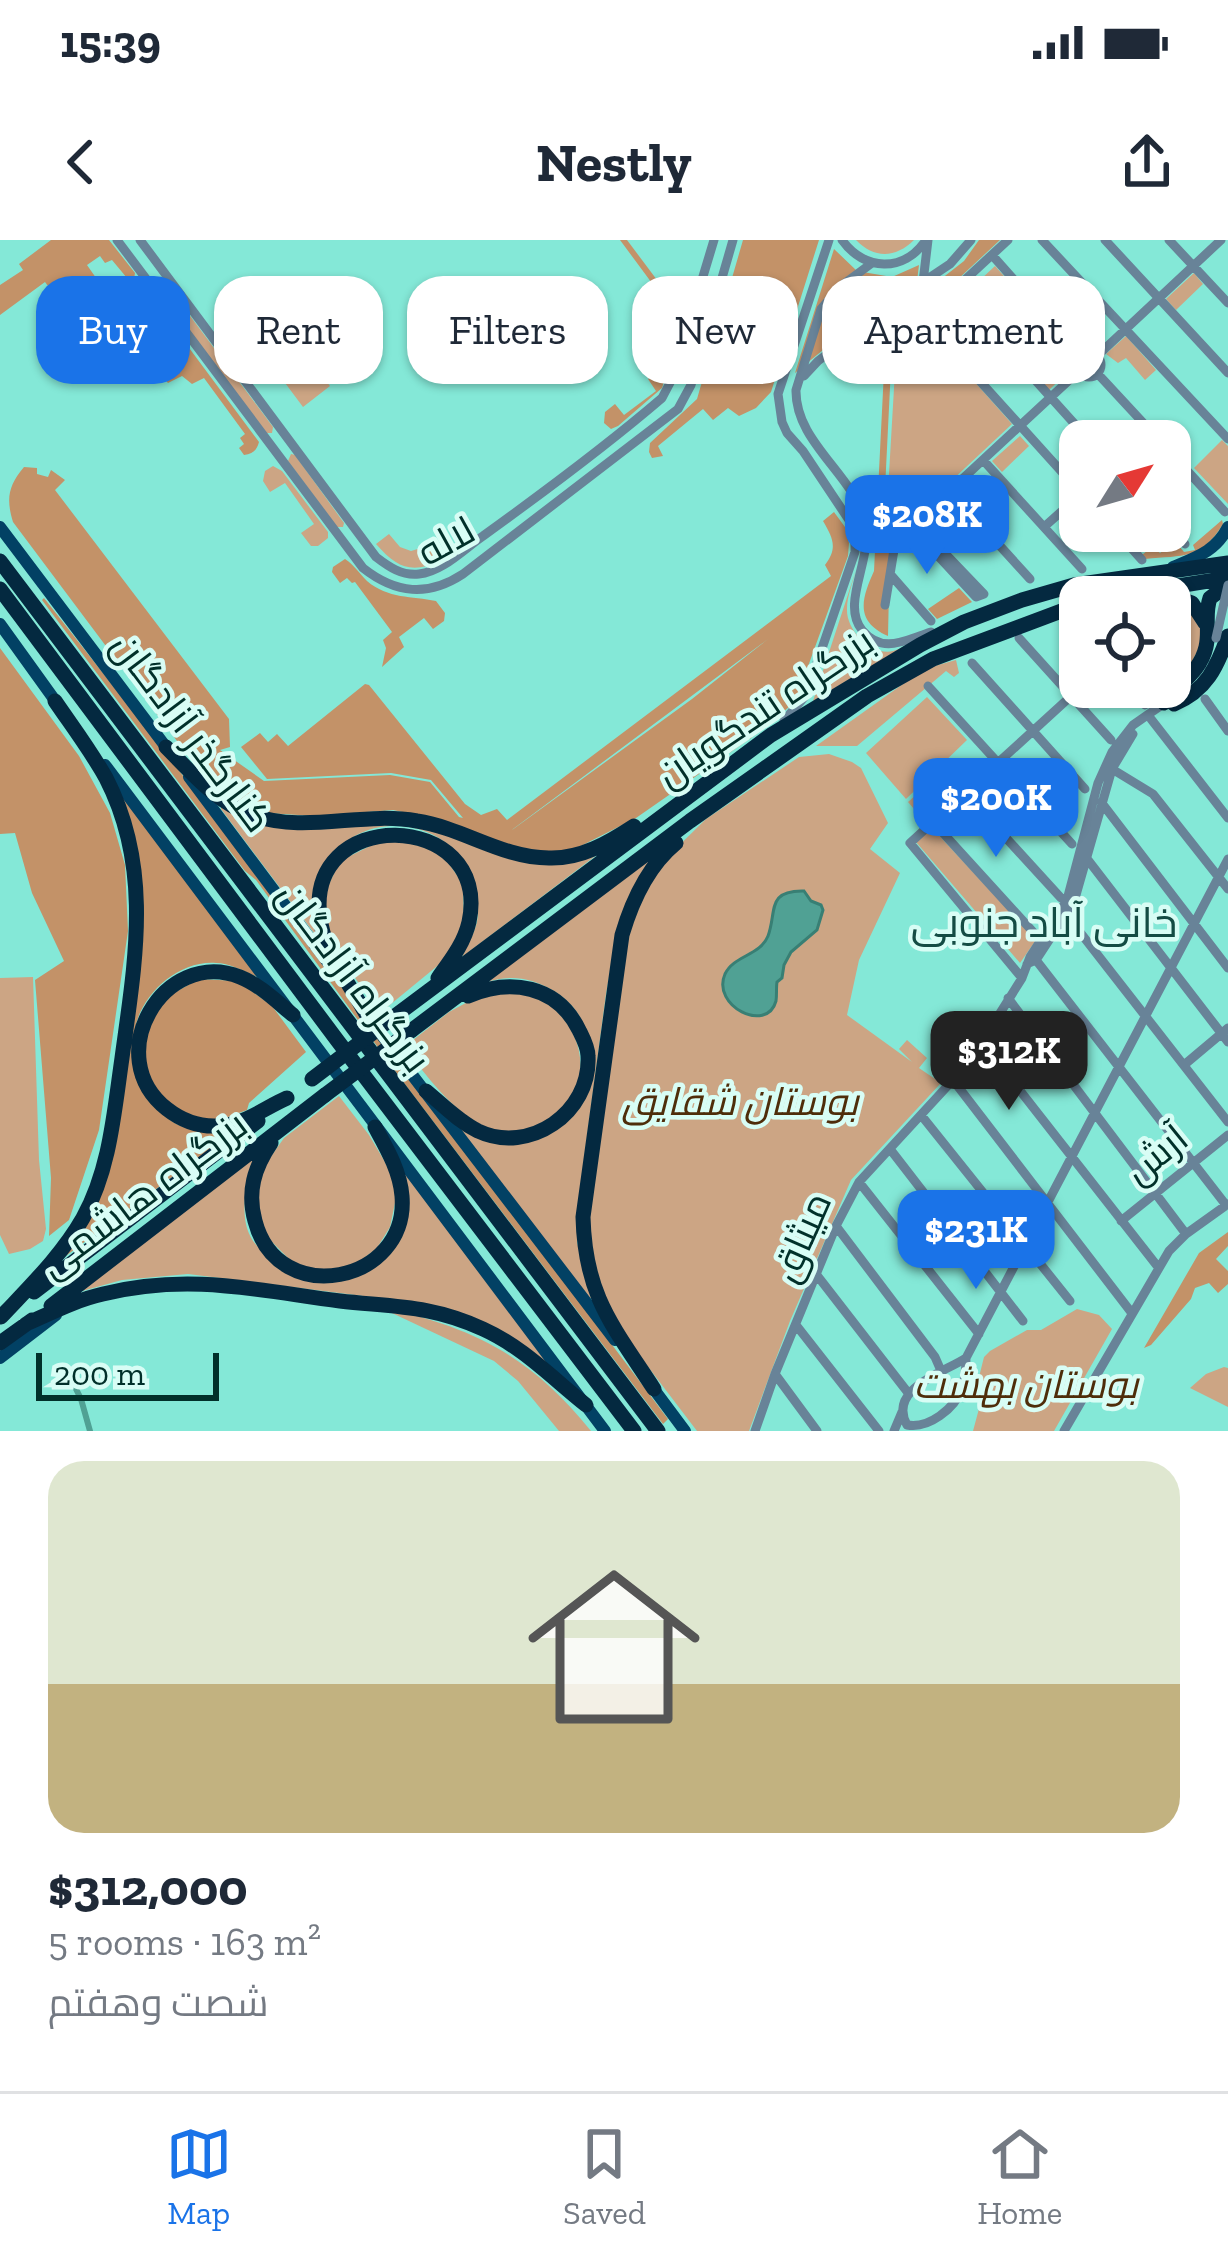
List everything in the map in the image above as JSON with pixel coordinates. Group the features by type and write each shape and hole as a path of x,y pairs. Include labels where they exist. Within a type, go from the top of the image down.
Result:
{"highway":[{"name":"بزرگراه آزادگان","path":"0,561 658,1431"},
{"name":"بزرگراه تندگویان","path":"391,1019 771,735 879,668 964,622 1022,600 1074,585 1228,563"},
{"name":"بزرگراه آزادگان","path":"0,589 634,1431"},
{"path":"1191,590 1228,589"},
{"path":"1205,623 1210,598 1228,589"},
{"path":"1191,602 1208,635 1191,677"},
{"name":"بزرگراه تندگویان","path":"412,1030 867,696 933,658 1059,612"},
{"path":"1191,694 1210,678 1228,636"},
{"path":"1,1318 57,1256 94,1197 109,1145 136,950 136,886 118,807 99,767 55,701"},
{"path":"166,747 221,799 254,815 296,823 412,820 537,858 580,854 679,803"},
{"path":"654,1390 593,1290 584,1246 586,1182 627,918 660,860 718,804"},
{"path":"366,1014 327,944 319,903 326,876 345,849 375,835 422,837 451,856 462,872 471,902 470,919 459,947 431,988"},
{"path":"287,1098 236,1124 193,1123 169,1111 146,1087 138,1049 144,1021 158,999 196,974 242,978 292,1015"},
{"path":"426,1091 480,1132 522,1137 553,1125 566,1114 587,1072 589,1055 574,1020 558,1002 538,991 526,986 492,987 443,1007"},
{"name":"بزرگراه هاشمی","path":"1,1318 391,1019"},
{"name":"بزرگراه هاشمی","path":"0,1343 412,1030"},
{"path":"284,1127 252,1181 255,1223 278,1261 321,1277 356,1271 371,1262 398,1228 403,1198 399,1179 376,1127"},
{"path":"26,1324 106,1293 191,1282 412,1306 468,1322 505,1340 586,1405"}],"main road":[{"path":"1161,572 1202,556 1222,538 1227,519"},
{"name":"کنارگذر آزادگان","path":"0,527 685,1431"},
{"path":"0,625 605,1431"},
{"path":"0,1358 69,1305"}],"street":[{"name":"لاله","path":"140,240 376,557 398,571 431,571 605,445 652,407 670,384"},
{"name":"لاله","path":"703,276 714,240"},
{"name":"لاله","path":"722,276 733,240"},
{"path":"771,735 806,695 855,552 851,523 787,434 778,394 829,240"},
{"path":"842,240 852,253 888,265 912,257 927,240"},
{"path":"923,276 927,240"},
{"path":"931,276 971,240"},
{"path":"969,276 1008,240"},
{"path":"1042,240 1228,439"},
{"path":"1105,240 1228,373"},
{"path":"1169,240 1228,303"},
{"path":"1105,348 1221,240"},
{"name":"لاله","path":"121,241 144,276"},
{"path":"992,255 1011,276"},
{"path":"872,263 841,286 821,309 796,400 804,423 860,505 865,521 867,552 853,608 862,630 889,645 964,622"},
{"path":"147,276 159,266"},
{"name":"لاله","path":"190,338 364,568 382,582 405,590 439,587 463,574 683,403 692,384"},
{"path":"804,376 822,359"},
{"path":"1105,383 1140,420"},
{"path":"981,384 1059,471"},
{"path":"1038,384 1070,420"},
{"path":"886,605 894,550 904,532 1065,384"},
{"path":"274,449 288,439"},
{"path":"605,445 614,458"},
{"path":"983,460 1082,569"},
{"path":"1191,477 1227,519"},
{"path":"950,490 1030,579"},
{"path":"515,513 524,528"},
{"path":"1044,527 1059,513"},
{"path":"913,524 984,593 976,597"},
{"path":"341,540 356,529"},
{"path":"1135,552 1142,560"},
{"path":"431,571 439,587"},
{"path":"890,574 931,621"},
{"name":"میثاق","path":"1191,683 1202,673 1216,638 1228,589"},
{"path":"1019,638 1059,683"},
{"path":"972,663 1085,789"},
{"path":"928,686 1072,844"},
{"path":"1204,699 1228,731"},
{"path":"1022,978 910,843 1059,707"},
{"path":"1082,708 1111,740"},
{"name":"میثاق","path":"1064,913 1106,764 1133,725 1161,708"},
{"name":"میثاق","path":"754,1431 836,1226 859,1182 982,1042 1064,913 1088,860 1101,802 1126,742 1163,708"},
{"path":"1150,719 1228,818"},
{"path":"1112,769 1153,794 1228,889"},
{"path":"965,793 1061,898"},
{"path":"1101,802 1228,968"},
{"path":"933,822 1035,934"},
{"path":"902,1412 904,1422 913,1429 932,1421 956,1400 966,1358 1228,859"},
{"path":"1088,860 1226,1035 1184,1065"},
{"path":"1064,913 1228,1122"},
{"path":"1032,962 1227,1204 1186,1234 1158,1267 1064,1431"},
{"path":"1008,998 1186,1234"},
{"path":"982,1042 1158,1267"},
{"path":"953,1080 1131,1312"},
{"path":"921,1115 1070,1301"},
{"name":"آرش","path":"1121,1221 1228,1135"},
{"path":"890,1149 1023,1321"},
{"path":"859,1182 979,1334"},
{"path":"836,1226 935,1357 942,1373"},
{"path":"816,1274 909,1394"},
{"path":"796,1324 879,1431"},
{"path":"894,1431 909,1394 923,1380 966,1358"},
{"path":"775,1374 817,1431"}],"green space":[{"path":"856,240 914,240 885,254 870,251"},
{"path":"995,266 1004,276 984,276"},
{"path":"1194,273 1203,284 1176,310 1166,299"},
{"path":"190,316 214,348 214,364 190,331"},
{"path":"1126,336 1156,370 1145,380 1126,358 1118,363 1106,354"},
{"path":"229,384 241,384 273,427 272,433 266,433"},
{"path":"286,384 328,384 330,386 303,407"},
{"path":"894,384 977,384 1012,424 903,526 887,508"},
{"path":"1020,436 1029,446 1002,472 992,461"},
{"path":"1222,440 1228,446 1228,504 1194,468"},
{"path":"291,454 343,527 337,527 288,461"},
{"path":"273,466 282,471 328,532 318,546 311,546 301,533 314,524 285,483 270,492 263,481 265,471"},
{"path":"389,534 411,551 431,545 443,560 414,568 399,564 376,544"},
{"path":"856,570 847,609 861,640 885,651 919,638 813,701"},
{"path":"1191,611 1203,633 1191,663"},
{"path":"956,660 959,673 954,677 946,671 857,746 816,746 924,669"},
{"path":"927,697 967,740 906,799 866,753"},
{"name":"بوستان شقایق","path":"829,754 861,768 888,823 870,849 900,873 859,960 847,1015 912,1062 899,1049 907,1040 927,1058 919,1068 941,1083 851,1180 749,1431 697,1431 623,1334 602,1297 587,1225 627,939 653,871 706,819 799,757"},
{"path":"935,778 947,790 920,816 908,802"},
{"path":"221,806 255,822 387,821 602,851 462,957 478,913 474,885 463,862 427,832 404,826 359,834 339,848 314,888 320,941"},
{"path":"932,828 1036,940 1020,963 916,842"},
{"path":"388,837 441,852 463,884 464,926 447,958 380,1013 326,929 326,890 340,861"},
{"path":"653,856 616,937 606,994 577,1212 577,1242 588,1299 459,1128 523,1143 547,1133 578,1107 584,1038 577,1012 562,996 531,981 507,978 482,983"},
{"path":"33,977 46,1229 43,1241 9,1254 0,1235 0,978"},
{"path":"488,991 537,994 564,1019 579,1052 577,1086 568,1101 555,1115 524,1130 496,1131 471,1119 440,1091 404,1047 449,1012"},
{"path":"339,1096 385,1162 396,1198 390,1227 377,1248 355,1265 325,1272 295,1265 263,1233 254,1190 284,1138"},
{"path":"392,1151 569,1387 538,1359 395,1300 188,1274 122,1280 75,1293 256,1154 244,1206 255,1244 282,1261 339,1281 403,1225"},
{"path":"377,1306 442,1324 496,1348 545,1382 591,1431 559,1431 518,1381 494,1361"},
{"name":"بوستان بهشت","path":"1077,1309 1099,1315 1112,1329 1054,1431 973,1431 984,1357 1027,1330 1041,1330"},
{"path":"1228,1368 1228,1407 1190,1388"}],"shaded area":[{"path":"51,240 109,240 135,273 125,276 112,260 105,263 100,256 87,265 95,276 36,276 36,289 0,315 0,285 23,270 19,264"},
{"path":"620,240 627,240 654,276 647,276"},
{"path":"743,240 819,240 798,306 798,276 733,276"},
{"path":"979,240 1000,240 961,276 945,276"},
{"path":"834,249 857,271 886,276 826,276"},
{"path":"919,265 918,276 894,276"},
{"path":"822,287 822,351 798,371"},
{"path":"190,349 259,442 252,453 244,455 239,448 245,434 204,378 192,384"},
{"path":"651,384 663,384 662,388 618,426 611,429 604,423 605,412 615,404 624,415 656,391"},
{"path":"701,384 774,384 756,408 739,416 728,408 713,420 703,409 658,446 663,456 652,458 650,443 697,399"},
{"path":"883,384 890,384 884,509 907,527 890,546 888,636 865,616 866,590 874,571"},
{"path":"24,467 37,468 37,474 48,477 51,470 65,480 55,490 229,719 230,747 220,750 264,781 390,775 430,782 463,818 431,780 391,773 267,779 241,747 260,733 268,742 277,734 288,746 369,685 465,804 481,815 497,809 507,820 831,576 825,565 833,543 823,521 834,512 845,527 848,556 798,694 789,707 636,818 565,854 507,845 435,819 393,810 314,816 267,813 236,801 198,769 13,522 10,493","holes":["768,639 692,699 512,830"]},
{"path":"1222,520 1215,536 1190,554 1145,559 1142,555 1191,552"},
{"path":"345,559 383,591 436,601 445,613 444,621 433,629 424,618 399,637 404,647 382,667 383,640 392,632 355,582 347,578 340,583 332,572"},
{"path":"959,588 972,602 937,619 928,609"},
{"path":"44,598 668,1419 663,1424 245,871"},
{"path":"0,648 79,756 110,813 125,865 128,931 99,1130 69,1220 49,1236 51,1178 35,980 64,961 32,893 15,833 0,834"},
{"path":"116,787 260,978 227,965 202,964 176,973 145,1004 135,1040 158,1107 187,1128 237,1129 63,1258 99,1189 138,955"},
{"path":"199,979 238,981 272,1006 306,1052 247,1110 220,1120 178,1110 160,1094 144,1056 144,1039 163,999"},
{"path":"1228,1232 1228,1246 1216,1259 1228,1271 1228,1284 1218,1293 1209,1283 1195,1288 1191,1299 1144,1348 1199,1253"}],"water":[{"path":"804,891 823,910 817,930 791,952 777,982 771,1011 762,1015 742,1012 726,996 725,974 764,943 778,898"}],"waterway":[{"path":"70,1377 90,1431"}],"district":[{"name":"خانی آباد جنوبی","path":"1044,922"}]}
